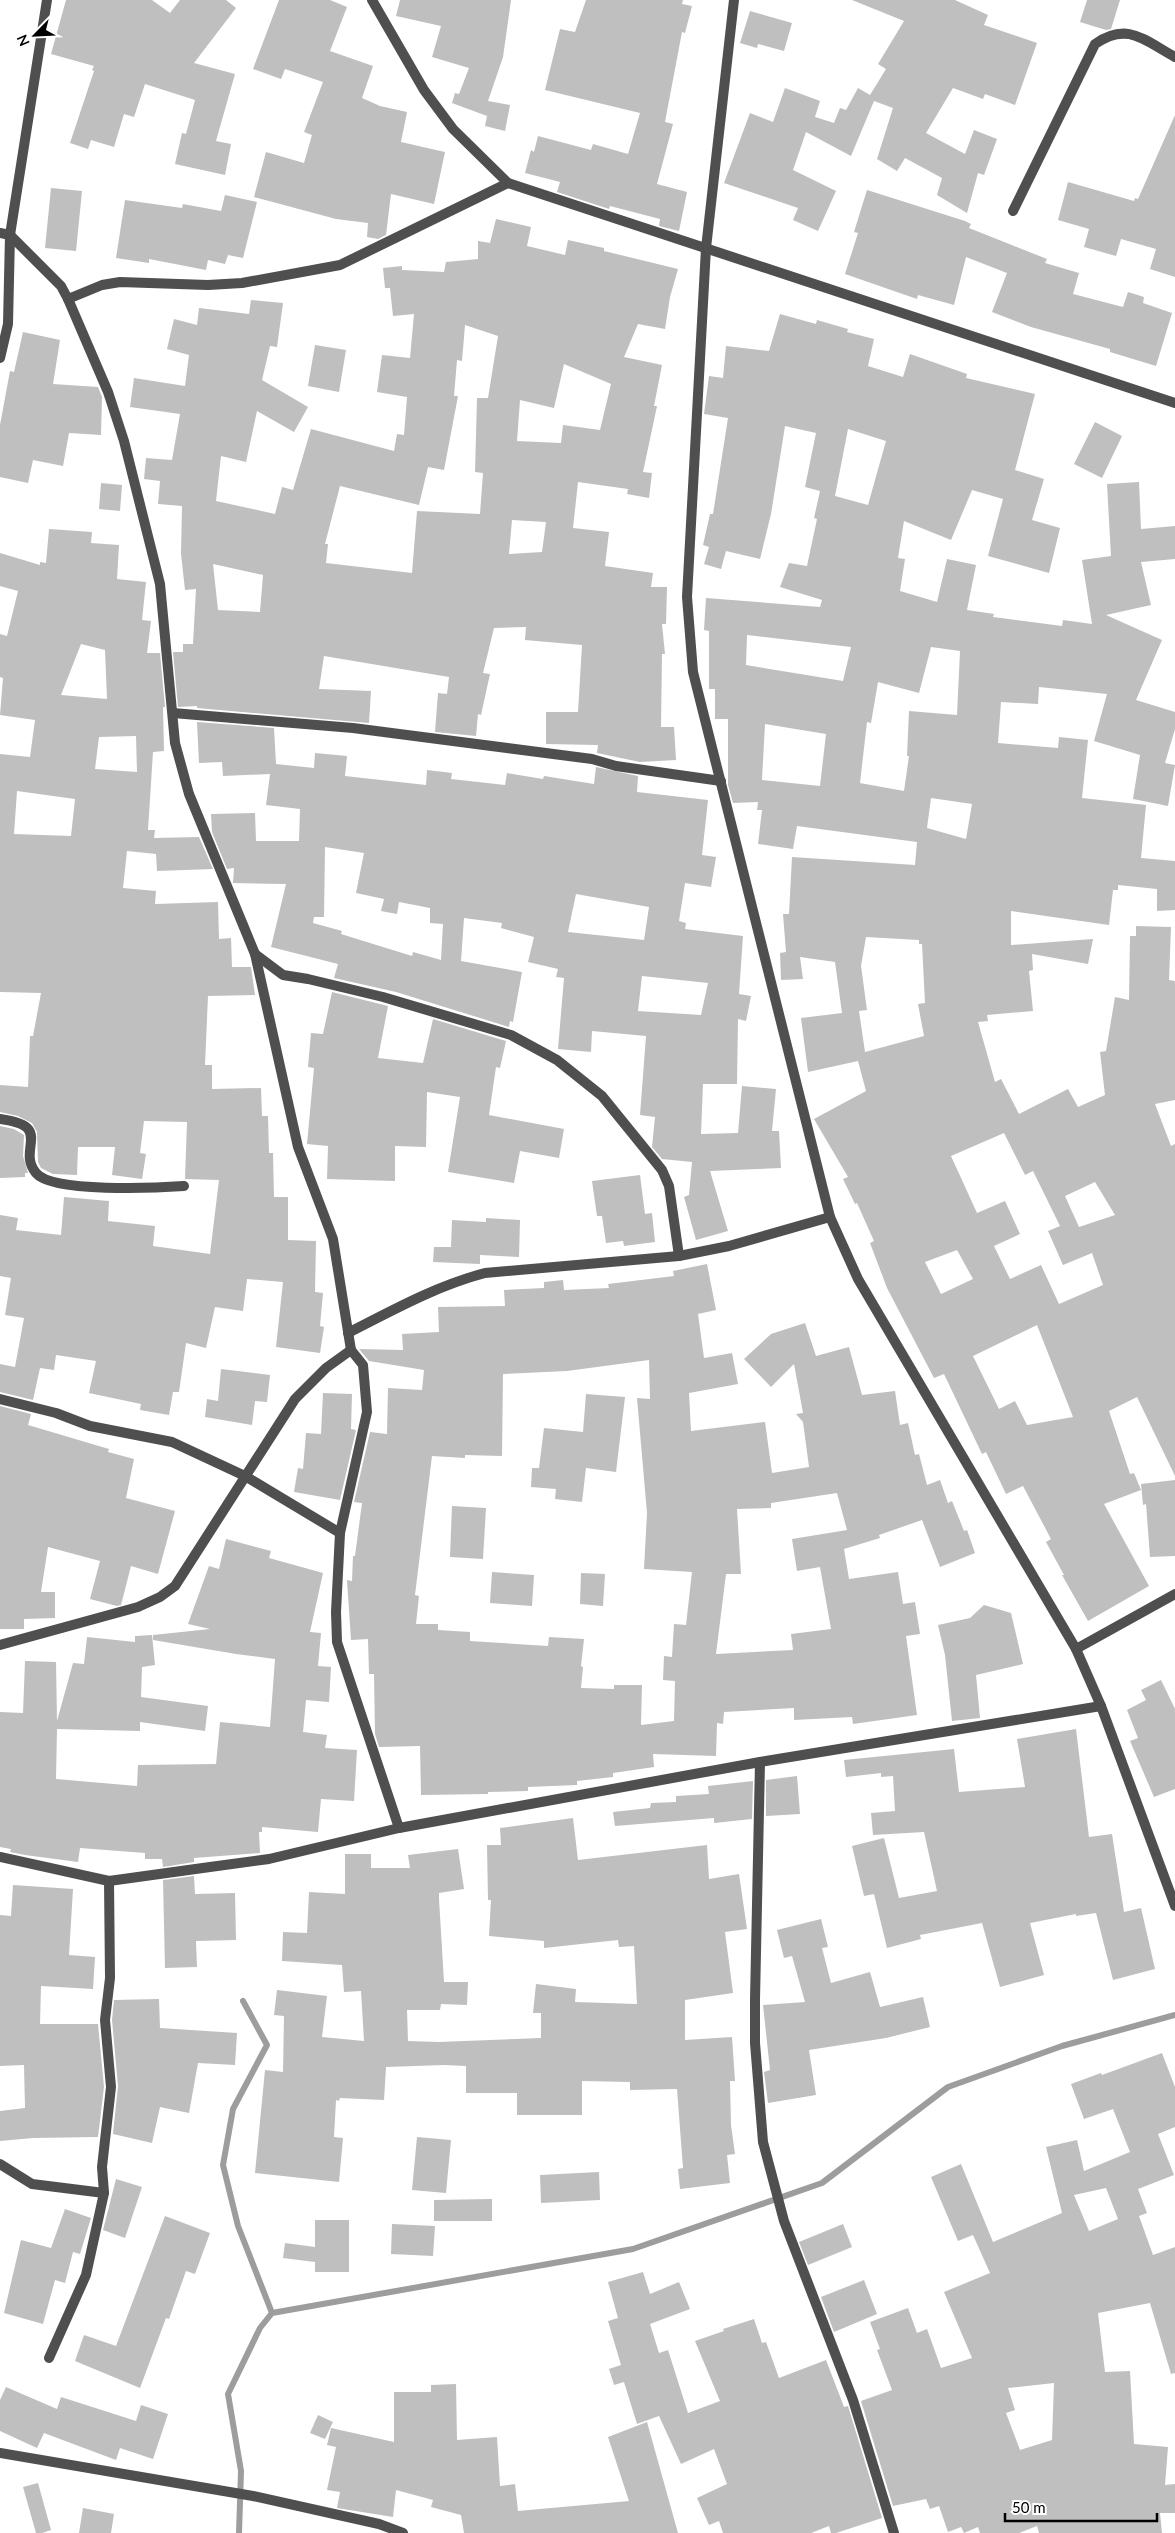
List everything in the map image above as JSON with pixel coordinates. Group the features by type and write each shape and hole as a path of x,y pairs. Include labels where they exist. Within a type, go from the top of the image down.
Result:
{"street":[{"path":"0,358 8,324 5,234 47,0"},
{"path":"372,0 424,90 453,128 508,183 1175,403"},
{"path":"734,0 706,248 687,596 693,672 830,1217 858,1279 1076,1649 1101,1706 1175,1906"},
{"path":"1013,211 1095,44 1107,36 1129,32 1175,58"},
{"path":"68,299 102,285 120,282 208,285 242,283 340,265 508,183"},
{"path":"5,234 61,286 108,392 122,433 160,584 174,713 175,743 189,794 255,954 298,1147 333,1239 351,1350 363,1365 367,1412 340,1533 336,1612 337,1642 399,1828"},
{"path":"174,713 353,728 582,758 616,766 721,781"},
{"path":"255,954 283,975 383,997 511,1035 557,1060 602,1096 662,1170 669,1186 679,1256"},
{"path":"0,1119 22,1123 28,1128 32,1136 32,1164 36,1174 48,1182 131,1188 184,1186"},
{"path":"348,1334 423,1295 460,1280 485,1273 679,1256 729,1246 830,1217"},
{"path":"0,1645 138,1607 160,1597 174,1586 295,1399 326,1368 351,1350"},
{"path":"0,1399 56,1413 90,1426 172,1442 245,1476 340,1533"},
{"path":"1076,1649 1175,1594"},
{"path":"0,1857 109,1881 269,1859 399,1828 760,1762 1101,1706"},
{"path":"760,1762 755,2043 763,2142 784,2221 853,2400 894,2533"},
{"path":"48,2358 86,2275 104,2193 102,2167 111,2087 105,2020 110,1978 109,1881"},
{"path":"0,2164 32,2184 104,2193"},
{"path":"0,2453 253,2496 377,2529 403,2533"}],"building":[{"path":"66,0 152,0 170,13 180,0 226,0 236,8 194,63 235,74 216,141 231,144 225,175 175,164 182,133 186,134 195,100 145,84 134,117 124,114 114,147 91,140 88,149 70,143 94,66 51,54"},
{"path":"279,0 330,0 347,7 330,51 373,66 362,98 380,106 407,112 401,142 445,152 434,204 391,194 386,235 378,239 367,237 368,223 336,219 254,197 266,152 304,163 312,135 304,132 323,82 285,69 281,79 253,69"},
{"path":"400,0 511,0 503,57 488,101 510,105 505,131 485,126 487,116 452,103 455,93 459,94 469,68 432,57 441,26 396,16"},
{"path":"586,0 683,0 682,4 692,6 685,33 682,32 665,122 673,124 657,184 687,192 679,231 659,226 660,219 610,206 609,209 557,192 560,182 525,173 531,150 534,152 538,136 591,150 593,144 628,154 640,113 545,90 560,29 575,32"},
{"path":"852,0 955,0 988,15 984,25 1037,43 1015,105 985,94 983,99 953,88 926,133 965,154 974,130 997,139 984,175 978,173 967,213 937,195 942,178 905,158 897,171 877,159 893,108 874,101 851,156 806,132 793,170 836,191 818,231 793,220 798,208 724,183 750,113 773,122 785,88 820,101 815,117 834,123 840,108 846,110 858,88 870,95 886,69 878,64 904,21"},
{"path":"1087,0 1120,0 1111,29 1106,30 1080,22"},
{"path":"750,11 792,23 784,51 758,44 757,48 740,43"},
{"path":"1175,115 1175,277 1150,269 1156,249 1121,239 1116,256 1084,247 1089,229 1058,220 1068,182 1134,201 1135,198 1138,199"},
{"path":"51,188 82,191 76,251 45,248"},
{"path":"867,190 965,221 971,224 969,228 1047,259 1045,263 1079,273 1073,294 1123,307 1128,292 1144,297 1143,303 1172,313 1156,366 1110,352 1110,349 1031,327 992,312 1007,273 966,257 954,305 918,295 917,299 845,274 858,233 854,232"},
{"path":"225,195 257,202 243,258 228,255 225,264 208,260 206,270 149,259 149,263 116,258 125,200 182,208 183,204 221,211"},
{"path":"496,219 531,227 527,246 565,255 568,240 678,269 670,297 665,329 638,324 624,357 662,365 654,406 657,406 643,472 652,473 649,498 627,494 628,489 578,482 573,528 609,532 605,566 653,573 651,587 667,587 666,624 662,624 665,654 662,654 661,727 674,727 676,760 640,762 597,753 598,745 546,744 546,712 578,712 582,645 525,640 526,627 494,628 483,673 490,674 481,715 478,714 476,736 435,732 438,693 447,694 449,677 324,656 319,689 371,691 369,723 197,708 197,706 178,707 173,652 183,652 183,644 193,644 196,589 185,590 181,554 182,506 158,504 160,481 144,479 146,458 172,460 180,414 130,407 134,378 185,386 189,355 167,349 174,319 197,325 199,308 249,314 251,300 283,303 277,347 270,346 262,380 308,407 294,432 257,411 246,462 221,456 216,501 275,514 282,487 293,490 311,429 394,451 397,434 404,435 407,397 377,392 382,355 410,358 414,314 393,316 390,288 385,288 383,268 402,266 402,270 444,272 446,262 478,259 478,241 490,243","holes":["465,325 498,336 488,398 477,398 475,472 483,473 480,514 417,511 412,573 326,563 328,544 325,544 340,486 419,505 428,467 444,470 458,396 454,396 457,360 462,361","564,364 611,384 600,430 563,425 561,443 517,441 520,400 554,408","512,520 546,522 542,552 509,554","213,564 263,575 260,612 218,610"]},
{"path":"780,314 816,324 817,320 848,329 847,332 874,339 868,366 903,377 910,354 967,374 966,378 1035,394 1015,470 1044,479 1032,520 1060,528 1049,573 988,556 1003,499 972,490 951,540 904,521 898,558 905,559 900,591 937,602 947,559 976,565 967,610 994,614 993,617 1062,626 1063,620 1092,624 1082,560 1111,556 1107,484 1139,482 1141,529 1175,526 1175,559 1141,562 1151,605 1106,615 1162,640 1136,700 1175,712 1175,729 1165,763 1175,765 1168,806 1133,799 1140,755 1094,741 1107,694 1039,687 1038,704 1001,702 998,743 1058,748 1059,737 1088,740 1082,798 1146,805 1141,858 1175,861 1175,910 1157,911 1157,889 1118,885 1118,890 1113,890 1109,925 1011,911 1011,945 1093,939 1088,964 1032,954 1033,970 1029,971 1033,1011 987,1015 988,1021 978,1022 995,1082 1001,1079 1019,1114 1068,1089 1078,1107 1105,1095 1100,1052 1106,1051 1115,997 1129,1000 1130,936 1136,936 1136,926 1171,927 1169,980 1175,981 1175,1100 1155,1104 1171,1146 1175,1144 1175,1476 1137,1397 1109,1411 1130,1474 1134,1473 1141,1490 1104,1504 1149,1586 1088,1621 1046,1542 1051,1539 1023,1486 1006,1494 986,1452 982,1454 944,1374 934,1378 887,1288 870,1243 874,1241 857,1203 855,1204 843,1179 848,1177 814,1119 866,1091 858,1061 808,1072 801,1018 842,1013 835,962 800,957 803,979 781,980 780,953 786,952 783,914 789,914 792,857 915,865 917,842 797,826 793,849 758,844 762,810 757,810 758,802 733,803 728,785 728,719 715,719 715,689 709,689 709,631 704,630 706,598 820,607 822,600 780,587 789,563 807,566 817,519 814,518 820,491 805,487 816,433 785,426 771,514 760,559 726,551 721,569 704,564 709,547 703,545 710,514 713,514 728,418 704,414 709,376 723,378 726,346 769,351","holes":["848,429 886,441 868,505 835,496","747,635 851,647 843,681 746,665","931,647 960,651 957,715 909,711 907,756 909,756 904,791 860,783 867,722 871,723 878,682 919,693","765,724 826,734 820,786 762,780","931,798 972,804 966,839 927,828","866,937 919,940 919,944 922,944 925,1003 918,1004 924,1036 865,1052 859,1011 867,1010 861,966","1004,1133 1025,1175 1033,1171 1060,1226 1048,1231 1063,1265 1092,1253 1103,1285 1059,1304 1041,1265 1010,1279 994,1246 1020,1234 1005,1201 977,1213 951,1156","1095,1182 1115,1215 1079,1227 1065,1196","957,1250 973,1279 941,1294 925,1262","1037,1325 1073,1417 1027,1425 1015,1401 999,1409 973,1356"]},
{"path":"23,332 60,340 53,384 98,387 102,397 101,435 69,433 63,466 33,460 28,483 0,477 0,425 10,371 14,372"},
{"path":"315,345 346,350 339,392 308,386"},
{"path":"1095,422 1122,436 1102,478 1074,464"},
{"path":"101,483 122,485 120,511 99,509"},
{"path":"49,529 92,532 91,543 119,545 117,579 146,582 142,620 151,621 147,653 160,653 165,707 163,707 164,751 153,752 148,830 155,830 154,838 199,837 213,869 157,871 156,854 127,851 123,888 156,891 155,904 218,902 219,939 231,938 232,967 251,967 255,995 208,996 205,1065 212,1065 212,1089 261,1088 262,1116 268,1116 269,1153 273,1153 274,1197 288,1197 288,1240 316,1241 315,1292 323,1293 320,1326 324,1327 320,1353 276,1347 283,1282 247,1279 243,1311 215,1307 206,1348 186,1343 179,1392 173,1392 169,1415 140,1410 141,1404 89,1393 96,1361 56,1355 54,1370 40,1368 33,1400 0,1392 0,1364 15,1367 24,1318 5,1315 11,1278 0,1276 0,1215 18,1218 16,1230 61,1235 64,1197 109,1201 108,1221 155,1226 153,1246 210,1254 219,1180 185,1179 187,1122 144,1121 140,1153 146,1154 142,1179 112,1175 115,1147 78,1147 77,1175 53,1174 41,1168 38,1162 37,1132 32,1123 18,1116 0,1112 0,1085 28,1087 30,1036 33,1036 41,993 0,992 0,754 30,757 35,720 0,715 3,678 0,677 0,634 7,636 18,591 0,586 0,553 40,565 40,562 46,563","holes":["81,644 105,650 107,699 61,695","136,736 137,772 95,769 99,737","17,791 75,799 71,836 14,834"]},
{"path":"197,722 274,728 276,764 314,768 315,753 347,756 345,776 426,785 427,770 452,773 451,779 505,785 507,773 543,779 544,776 594,784 596,767 638,776 637,792 708,800 702,855 716,857 711,887 685,883 679,921 686,923 685,929 743,936 739,994 751,996 746,1021 738,1019 737,1084 703,1084 701,1134 738,1133 742,1086 776,1089 772,1131 779,1131 781,1168 710,1171 728,1231 696,1240 684,1197 689,1195 692,1162 662,1159 652,1147 655,1117 640,1115 646,1036 592,1031 591,1052 558,1049 564,978 556,977 558,969 528,962 534,937 501,928 502,923 464,918 461,961 522,972 513,1022 510,1021 509,1027 396,992 334,978 338,964 271,947 286,884 233,883 234,868 227,869 212,832 211,814 255,813 256,841 299,841 300,809 266,805 270,774 223,776 222,762 199,763","holes":["325,847 364,853 356,893 384,899 381,911 397,914 399,902 430,908 430,923 443,924 441,960 413,952 412,956 341,934 342,931 313,923 314,917 324,917","576,894 649,907 644,940 568,932","642,976 708,983 701,1015 638,1011"]},
{"path":"332,992 388,1006 378,1058 423,1063 433,1019 506,1041 500,1068 496,1067 489,1115 564,1129 559,1158 520,1151 514,1183 448,1172 460,1097 427,1092 426,1147 395,1146 395,1181 327,1179 328,1146 307,1144 314,1068 308,1067 311,1033 323,1034"},
{"path":"0,1126 14,1129 24,1135 23,1156 28,1173 25,1173 25,1177 0,1178"},
{"path":"640,1175 645,1214 652,1213 655,1242 624,1246 623,1241 606,1243 602,1216 597,1216 592,1181"},
{"path":"486,1218 520,1220 519,1257 480,1255 480,1264 433,1262 434,1247 451,1247 452,1220 486,1222"},
{"path":"707,1264 716,1310 698,1314 704,1358 732,1353 738,1384 689,1393 691,1431 765,1422 772,1473 809,1467 803,1422 796,1414 803,1413 794,1364 771,1387 744,1359 771,1334 805,1323 816,1356 849,1347 862,1395 895,1391 900,1425 908,1423 915,1455 919,1454 927,1485 940,1480 948,1503 952,1501 964,1531 967,1530 975,1553 940,1567 922,1520 879,1535 880,1538 844,1549 849,1579 898,1572 903,1604 915,1602 920,1634 906,1636 917,1715 853,1724 852,1717 794,1720 794,1708 724,1712 723,1724 717,1723 716,1756 653,1754 654,1767 613,1773 613,1777 577,1781 577,1785 528,1787 528,1791 488,1792 488,1794 421,1795 420,1746 379,1747 375,1734 374,1674 369,1674 368,1639 351,1640 347,1580 352,1581 353,1556 355,1556 362,1503 354,1502 370,1432 387,1434 388,1388 422,1390 424,1370 369,1361 359,1349 403,1350 402,1334 439,1332 438,1307 505,1306 504,1290 544,1288 544,1282 563,1280 564,1290 609,1288 608,1284 674,1276 673,1271","holes":["649,1360 650,1399 637,1398 647,1513 644,1569 692,1572 686,1625 674,1624 672,1657 664,1656 663,1680 675,1681 674,1721 641,1725 642,1685 614,1685 614,1689 581,1688 584,1639 549,1637 548,1646 470,1641 470,1632 438,1630 438,1624 416,1624 419,1596 415,1595 432,1456 465,1458 465,1455 502,1456 503,1374 567,1371","837,1493 847,1530 792,1539 797,1571 820,1567 831,1629 791,1634 793,1650 716,1654 726,1574 741,1574 737,1509 771,1508 771,1503"]},
{"path":"221,1369 270,1375 267,1402 255,1401 252,1425 205,1417 207,1399 218,1401"},
{"path":"323,1393 352,1394 351,1429 356,1430 340,1500 294,1492 298,1468 303,1469 306,1433 321,1434"},
{"path":"586,1394 625,1397 616,1472 586,1468 582,1502 555,1499 556,1489 531,1487 532,1468 539,1468 544,1428 583,1432"},
{"path":"0,1406 31,1414 28,1425 109,1449 108,1452 134,1459 126,1498 175,1511 158,1574 131,1566 121,1605 117,1606 90,1599 100,1561 48,1547 41,1592 55,1592 55,1618 24,1619 24,1629 0,1629"},
{"path":"1175,1480 1175,1556 1150,1557 1146,1504 1143,1505 1141,1484"},
{"path":"452,1506 486,1508 483,1559 450,1557"},
{"path":"226,1539 271,1551 269,1558 323,1573 310,1632 321,1633 318,1666 331,1667 329,1702 306,1700 303,1732 327,1735 325,1748 357,1750 354,1801 321,1799 318,1832 262,1827 262,1832 259,1832 260,1853 194,1858 194,1862 163,1867 162,1859 145,1859 145,1853 80,1848 78,1862 25,1855 10,1852 11,1849 0,1847 0,1712 23,1713 25,1661 56,1662 57,1721 73,1663 84,1664 87,1637 135,1642 135,1636 152,1635 155,1665 142,1667 141,1697 208,1706 205,1731 140,1722 140,1731 57,1729 56,1779 137,1786 138,1765 216,1764 220,1722 270,1727 275,1659 153,1640 153,1635 210,1629 188,1624 209,1566 219,1569"},
{"path":"492,1572 534,1575 532,1606 490,1603"},
{"path":"581,1573 605,1574 603,1606 580,1604"},
{"path":"984,1605 1011,1613 1023,1664 976,1675 980,1718 952,1721 945,1655 938,1625 970,1618"},
{"path":"1161,1680 1175,1709 1175,1789 1154,1797 1130,1741 1138,1738 1127,1710 1146,1700 1141,1690"},
{"path":"1076,1729 1089,1837 1112,1834 1124,1912 1141,1908 1155,1969 1113,1980 1096,1913 1076,1916 1076,1914 1030,1923 1044,1975 1000,1987 982,1923 920,1935 921,1939 887,1948 874,1894 864,1896 852,1846 884,1838 899,1898 937,1891 924,1832 873,1835 871,1813 895,1811 893,1776 881,1777 881,1773 846,1777 844,1760 954,1749 959,1792 1025,1787 1017,1739"},
{"path":"797,1776 800,1814 766,1816 766,1780"},
{"path":"753,1781 752,1819 714,1823 714,1818 615,1826 613,1812 650,1808 651,1803 676,1802 676,1796 709,1794 708,1786"},
{"path":"573,1818 578,1860 707,1845 709,1879 739,1874 747,1929 725,1932 733,1993 685,2000 685,2040 732,2037 735,2081 730,2081 731,2125 735,2154 727,2155 730,2183 680,2189 678,2169 683,2168 677,2089 630,2090 630,2082 582,2081 582,2115 517,2115 517,2093 466,2093 466,2066 444,2065 386,2067 384,2100 340,2098 339,2101 336,2100 334,2137 343,2138 339,2182 255,2173 265,2070 283,2072 284,2016 274,2015 277,1990 327,1996 322,2037 364,2041 361,1991 344,1992 342,1965 282,1961 283,1932 307,1933 309,1892 345,1894 345,1854 371,1854 371,1868 410,1868 408,1855 458,1849 464,1889 439,1893 439,1899 444,1982 468,1982 467,2005 441,2004 440,2010 407,2010 408,2041 439,2042 541,2038 541,2013 533,2013 536,1984 576,1989 575,2002 637,2004 634,1946 619,1947 618,1940 544,1948 544,1941 489,1936 491,1900 488,1900 487,1845 501,1845 500,1828"},
{"path":"194,1876 195,1894 235,1893 236,1940 196,1941 197,1967 165,1968 163,1880"},
{"path":"13,1885 73,1889 69,1955 95,1957 93,1989 41,1986 40,2024 98,2024 104,2087 98,2137 33,2138 0,2141 0,2111 25,2108 24,2065 0,2066 0,1915 11,1916"},
{"path":"821,1919 828,1947 822,1948 831,1983 870,1972 880,2007 923,1997 930,2027 886,2038 809,2050 816,2095 768,2103 764,2072 770,2070 763,2005 805,2002 792,1956 784,1958 777,1930"},
{"path":"159,1999 160,2028 237,2033 235,2065 198,2063 189,2113 160,2107 152,2143 113,2134 118,2086 112,2020 114,2000"},
{"path":"1162,2053 1175,2087 1175,2127 1158,2134 1174,2175 1138,2189 1147,2213 1139,2216 1153,2255 1175,2247 1175,2373 1171,2374 1150,2303 1098,2313 1105,2372 1130,2371 1134,2444 1168,2447 1165,2485 1175,2484 1175,2513 1160,2513 1162,2533 1039,2533 1037,2526 1019,2533 980,2533 978,2527 964,2533 961,2527 948,2532 939,2506 930,2509 926,2499 893,2506 861,2401 892,2390 877,2350 880,2349 870,2322 908,2308 917,2333 927,2329 941,2368 972,2358 944,2292 990,2273 973,2235 958,2241 931,2177 961,2164 993,2242 1062,2213 1046,2147 1077,2140 1084,2171 1130,2152 1113,2109 1084,2119 1071,2084 1101,2073 1102,2075","holes":["1106,2188 1118,2219 1089,2231 1074,2195","1054,2383 1052,2440 1020,2450 1006,2413 1015,2410 1008,2388"]},
{"path":"417,2137 451,2140 446,2193 412,2190"},
{"path":"599,2172 600,2200 541,2203 540,2175"},
{"path":"116,2179 142,2187 125,2238 103,2230"},
{"path":"492,2199 492,2221 434,2221 434,2200"},
{"path":"65,2209 91,2218 80,2254 73,2252 65,2283 55,2280 43,2324 4,2313 21,2240 51,2248"},
{"path":"165,2216 210,2233 195,2274 186,2271 169,2319 166,2318 140,2388 75,2361 84,2335 116,2346"},
{"path":"315,2220 349,2220 349,2272 315,2272 315,2262 283,2258 285,2243 315,2247"},
{"path":"392,2224 435,2226 433,2256 391,2254"},
{"path":"843,2224 852,2247 808,2265 799,2242"},
{"path":"643,2272 650,2294 679,2282 690,2309 650,2324 659,2353 668,2350 688,2413 720,2401 695,2341 724,2331 723,2329 754,2319 762,2343 766,2342 779,2378 826,2360 844,2407 848,2406 882,2518 836,2533 831,2533 829,2526 811,2533 723,2533 719,2521 709,2525 697,2498 727,2484 714,2449 681,2464 659,2416 637,2424 624,2382 614,2385 609,2369 621,2365 608,2321 618,2318 608,2282"},
{"path":"864,2280 877,2314 834,2332 821,2297"},
{"path":"456,2384 457,2440 497,2437 500,2486 515,2484 518,2511 629,2501 608,2437 647,2422 678,2533 464,2533 461,2515 431,2507 433,2500 396,2490 393,2517 337,2508 340,2492 327,2490 336,2447 327,2445 331,2428 394,2442 394,2392 431,2392 431,2385"},
{"path":"6,2387 57,2409 61,2397 136,2421 141,2405 168,2414 153,2459 120,2448 116,2460 44,2433 37,2448 0,2431 0,2400"},
{"path":"318,2415 333,2422 325,2439 310,2433"},
{"path":"38,2483 51,2530 42,2533 36,2533 23,2487"},
{"path":"83,2508 114,2514 111,2533 79,2533"}],"waterway":[{"path":"243,2001 267,2045 233,2109 223,2165 238,2226 272,2313"},
{"path":"239,2533 241,2471 228,2394 260,2328 272,2313 633,2249 822,2183 948,2087 1062,2046 1175,2015"}]}
